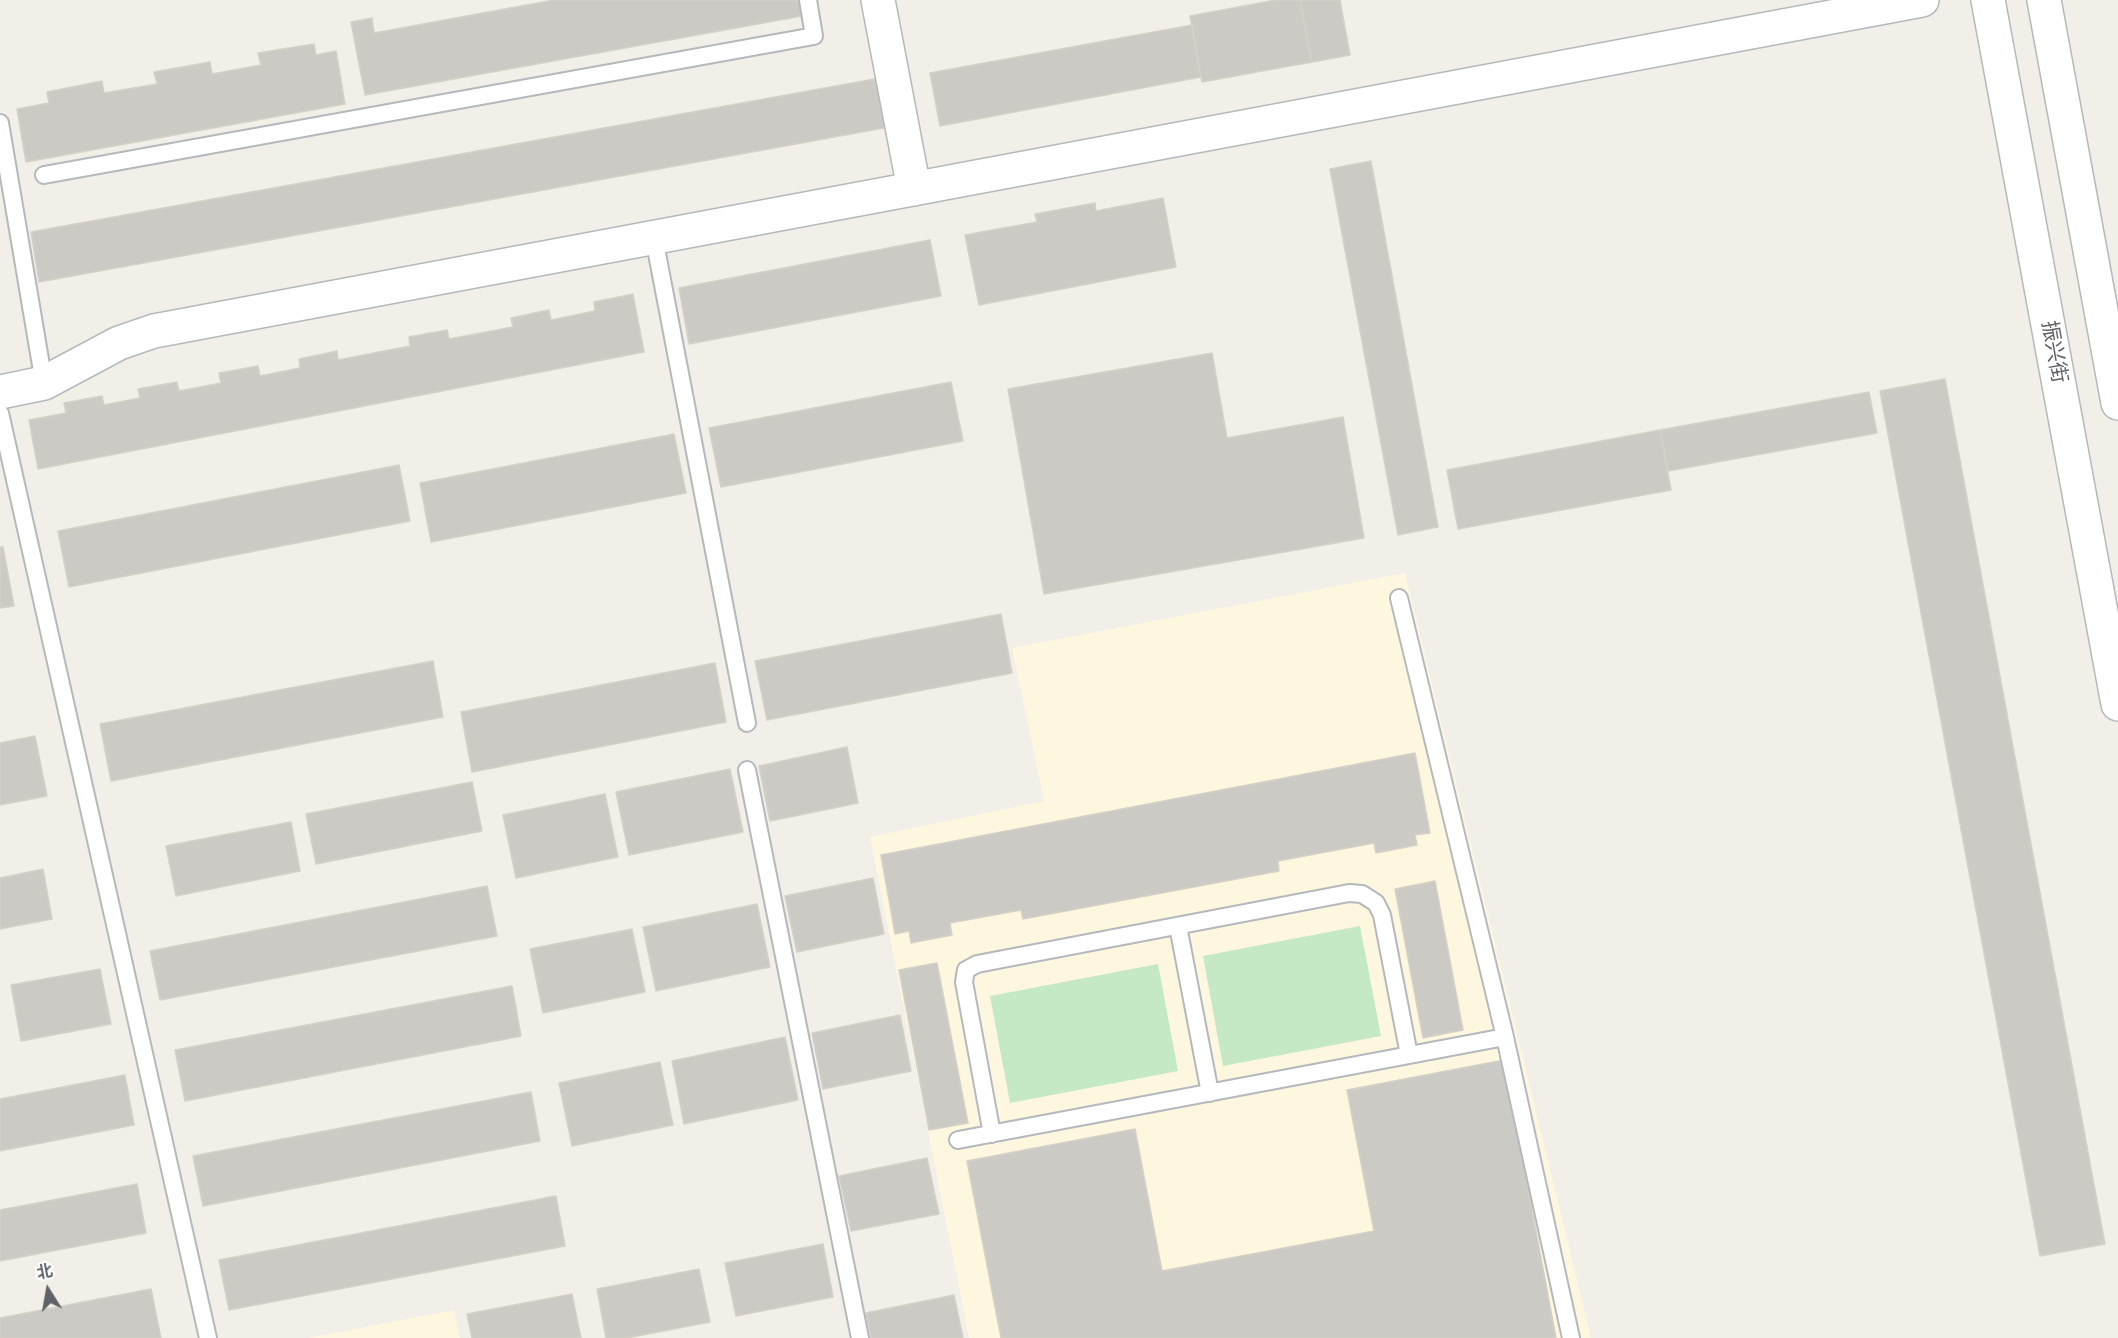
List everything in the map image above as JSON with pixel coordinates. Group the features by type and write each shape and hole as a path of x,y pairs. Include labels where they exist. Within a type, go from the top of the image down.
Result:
{"street":[{"path":"878,0 914,189"},
{"path":"0,392 44,383 119,343 154,331 1922,0"},
{"name":"振兴街","path":"1988,0 2118,704"},
{"path":"2044,0 2118,403"}],"lane":[{"path":"44,175 814,36 808,0"},
{"path":"0,123 44,383"},
{"path":"654,238 747,723"},
{"path":"0,413 208,1338"},
{"path":"1399,598 1504,1037 1571,1338"},
{"path":"747,770 860,1338"},
{"path":"992,1134 964,982 966,970 977,963 1349,893 1362,894 1376,903 1382,915 1409,1055"},
{"path":"1178,926 1210,1093"},
{"path":"958,1140 1504,1037"}],"shaded area":[{"path":"1405,573 1591,1338 969,1338 870,837 1044,801 1012,648"},
{"path":"454,1310 460,1338 308,1338"}],"green space":[{"path":"1360,926 1381,1036 1223,1066 1203,956"},
{"path":"1158,964 1178,1071 1010,1103 990,996"}],"building":[{"path":"554,0 799,0 802,16 365,95 351,22 372,18 374,33"},
{"path":"1276,0 1300,0 1312,62 1202,82 1190,16"},
{"path":"1300,0 1340,0 1350,55 1312,62"},
{"path":"1192,25 1201,77 940,126 930,73"},
{"path":"314,44 316,55 336,51 345,104 26,162 17,109 49,103 47,92 102,81 104,93 157,84 154,72 210,62 212,74 261,65 258,53"},
{"path":"880,78 889,127 39,282 31,232"},
{"path":"1371,161 1438,527 1398,535 1330,169"},
{"path":"1163,198 1176,267 979,305 965,235 1037,222 1035,214 1095,203 1096,211"},
{"path":"930,240 941,296 689,344 679,288"},
{"path":"633,294 644,352 38,469 29,420 66,413 64,403 102,396 104,405 140,398 138,389 177,382 179,391 221,383 219,373 258,366 260,376 300,368 299,359 337,351 338,360 410,346 409,337 447,330 449,339 513,327 511,318 549,310 551,320 595,311 594,302"},
{"path":"1212,353 1227,438 1343,417 1364,538 1044,594 1008,389"},
{"path":"1945,379 2105,1244 2040,1256 1880,391"},
{"path":"951,382 963,441 721,487 709,428"},
{"path":"1869,392 1877,433 1668,471 1660,430"},
{"path":"1660,430 1671,490 1458,529 1447,470"},
{"path":"674,434 686,493 431,542 420,483"},
{"path":"399,465 410,521 69,587 58,531"},
{"path":"0,547 3,547 14,606 0,608"},
{"path":"1001,614 1012,673 767,720 755,661"},
{"path":"433,661 443,717 111,781 100,724"},
{"path":"715,663 726,722 472,772 461,712"},
{"path":"35,736 47,796 0,805 0,743"},
{"path":"847,747 858,803 770,821 759,766"},
{"path":"1415,753 1430,833 1415,835 1417,845 1376,853 1374,843 1278,861 1279,871 1023,919 1021,910 950,923 952,935 911,943 909,931 895,934 881,855"},
{"path":"730,769 743,832 629,855 616,792"},
{"path":"472,782 482,831 316,864 306,814"},
{"path":"605,794 618,857 516,878 503,815"},
{"path":"291,822 300,871 176,896 166,846"},
{"path":"43,869 52,919 0,929 0,878"},
{"path":"873,878 884,934 797,952 785,896"},
{"path":"1435,881 1463,1030 1423,1038 1395,889"},
{"path":"487,886 497,936 160,1000 150,951"},
{"path":"757,904 770,967 656,991 643,927"},
{"path":"632,929 645,992 543,1013 530,949"},
{"path":"937,963 968,1123 929,1130 899,970"},
{"path":"100,969 111,1024 21,1041 11,985"},
{"path":"512,986 521,1036 185,1101 175,1050"},
{"path":"900,1015 911,1071 823,1089 812,1033"},
{"path":"785,1037 798,1100 684,1124 672,1061"},
{"path":"1504,1060 1556,1338 1001,1338 967,1161 1135,1129 1162,1271 1374,1231 1347,1090"},
{"path":"660,1062 673,1125 572,1146 559,1083"},
{"path":"125,1075 134,1125 0,1151 0,1099"},
{"path":"531,1092 540,1141 203,1206 193,1156"},
{"path":"927,1158 939,1214 851,1231 839,1176"},
{"path":"137,1184 146,1233 0,1261 0,1210"},
{"path":"556,1196 565,1246 229,1310 219,1260"},
{"path":"823,1244 833,1297 736,1316 725,1263"},
{"path":"699,1269 710,1322 627,1338 606,1338 597,1289"},
{"path":"151,1289 161,1338 0,1338 0,1318"},
{"path":"572,1294 581,1338 472,1338 467,1314"},
{"path":"954,1295 963,1338 871,1338 866,1313"}]}
